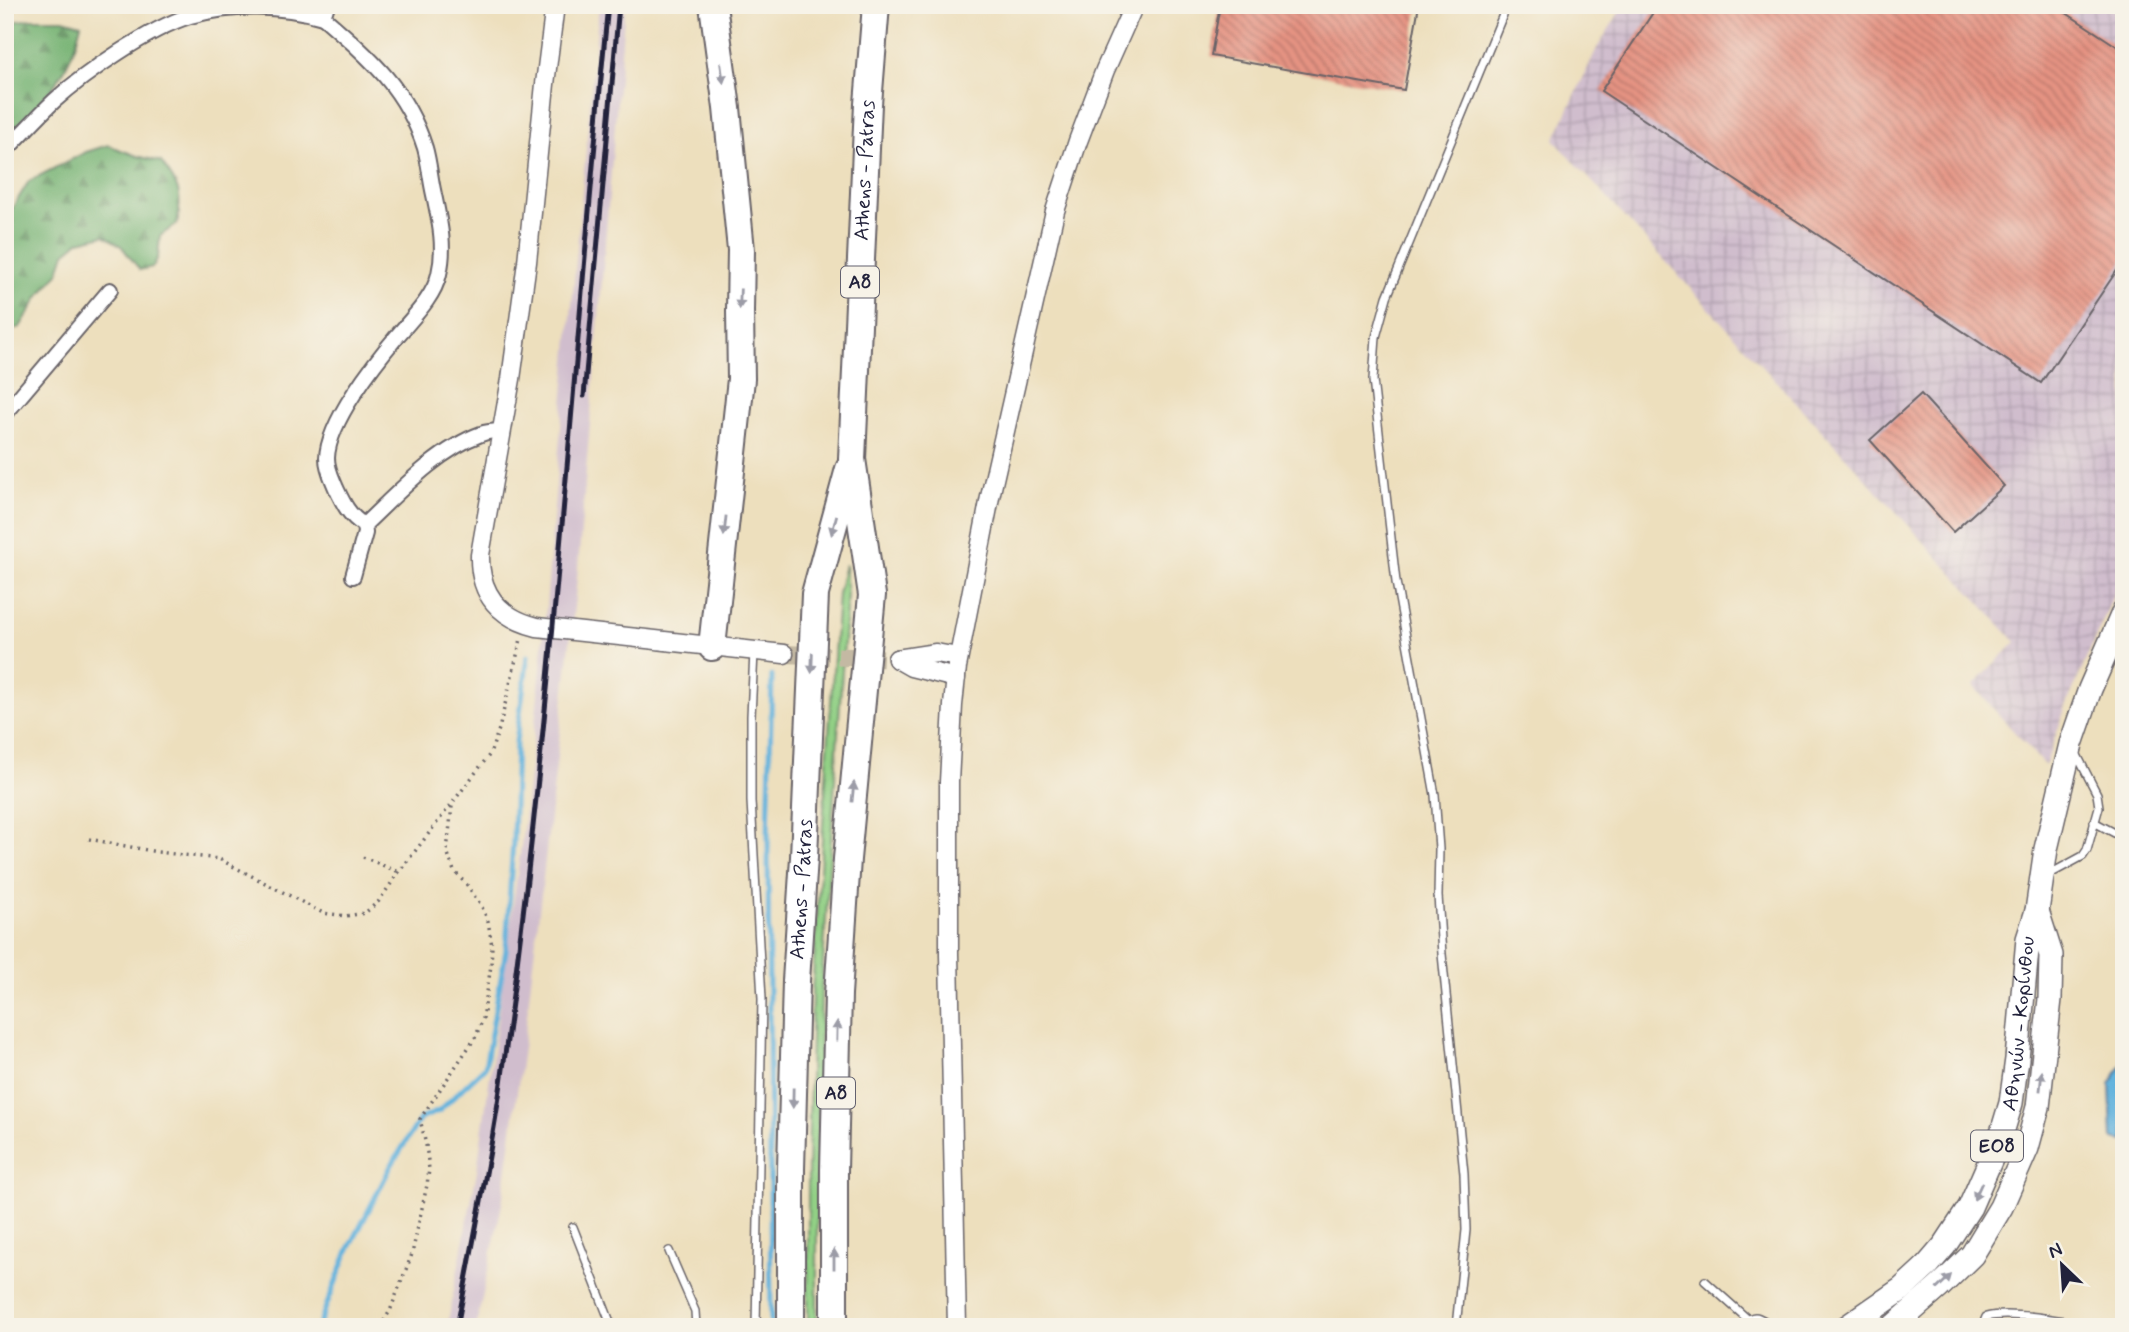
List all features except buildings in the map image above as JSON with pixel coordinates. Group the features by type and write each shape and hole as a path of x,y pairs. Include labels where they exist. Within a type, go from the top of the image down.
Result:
{"highway":[{"path":"712,647 741,379 741,250 727,108 713,5"},
{"name":"Athens - Patras","path":"834,1327 838,994 847,859 872,596 852,459 868,104 876,5"},
{"name":"Athens - Patras","path":"791,1327 791,1155 796,981 815,594 852,459"}],"main road":[{"name":"Αθηνών - Κορίνθου","path":"1847,1325 1902,1289 1945,1245 1970,1207 2001,1136 2011,1103 2028,939 2037,911 2046,849 2071,744 2090,688 2124,611"},
{"name":"Αθηνών - Κορίνθου","path":"1893,1327 1972,1255 2001,1207 2027,1148 2038,1107 2050,999 2051,955 2037,911"}],"street":[{"path":"555,5 527,262 503,431 488,506 480,566 486,590 502,611 524,624 537,627 784,654"},
{"path":"957,1327 949,954 949,782 958,657 990,497 1055,211 1105,70 1134,5"},
{"path":"5,151 54,101 104,64 151,33 189,16 227,9 269,7 307,12 325,11 393,84 412,115 426,150 442,230 439,276 430,293 366,376 344,412 327,455 328,469 352,518 364,524"},
{"path":"5,414 110,290"},
{"path":"364,524 414,478 456,446 484,432 503,431"},
{"path":"352,576 365,533 364,524"},
{"path":"956,678 911,667 897,659 936,653 958,657"}],"lane":[{"path":"1457,1327 1466,1230 1464,1174 1441,954 1435,795 1396,582 1373,380 1376,337 1387,297 1507,5"},
{"path":"754,652 751,802 762,999 756,1327"},
{"path":"2042,878 2081,859 2087,850 2099,807 2098,797 2071,744"},
{"path":"2094,822 2124,838"},
{"path":"573,1227 612,1327"},
{"path":"669,1251 695,1311 696,1327"},
{"path":"1705,1282 1757,1326"},
{"path":"1982,1327 1986,1317 1994,1315 2102,1327"}],"path":[{"path":"89,839 145,850 219,859 323,913 346,916 365,913 379,901 490,754 499,729 524,624"},
{"path":"380,1327 390,1311 412,1254 427,1185 429,1169 420,1119 475,1038 483,1019 487,993 492,946 488,921 482,907 454,871 447,851 452,805"},
{"path":"363,857 400,872"}],"shaded area":[{"path":"599,5 625,5 567,671 524,1041 502,1204 476,1327 447,1327 477,1171 522,839 541,669"},
{"path":"1624,5 2107,5 2124,17 2124,571 2066,706 2045,766 1973,686 2016,642 1554,140 1597,48"}],"green space":[{"path":"32,19 63,19 81,24 62,74 43,100 5,138 5,23"},
{"path":"108,145 161,162 178,190 180,204 177,224 160,236 158,257 153,267 140,270 121,246 104,235 79,241 65,253 58,274 39,296 20,327 5,334 5,220 29,181 86,152"},
{"path":"845,564 847,595 821,995 817,1327 808,1327 812,994 838,594"}],"water":[{"path":"2124,1062 2124,1141 2112,1139 2110,1084"}],"waterway":[{"path":"318,1327 348,1251 391,1166 420,1119 439,1111 485,1067 506,950 516,742 528,656"},
{"path":"771,1327 768,836 772,676"}],"tunnel":[{"path":"784,654 897,659"}],"railway":[{"path":"457,1327 500,1090 534,820 608,5"},
{"path":"584,396 619,5"}]}
